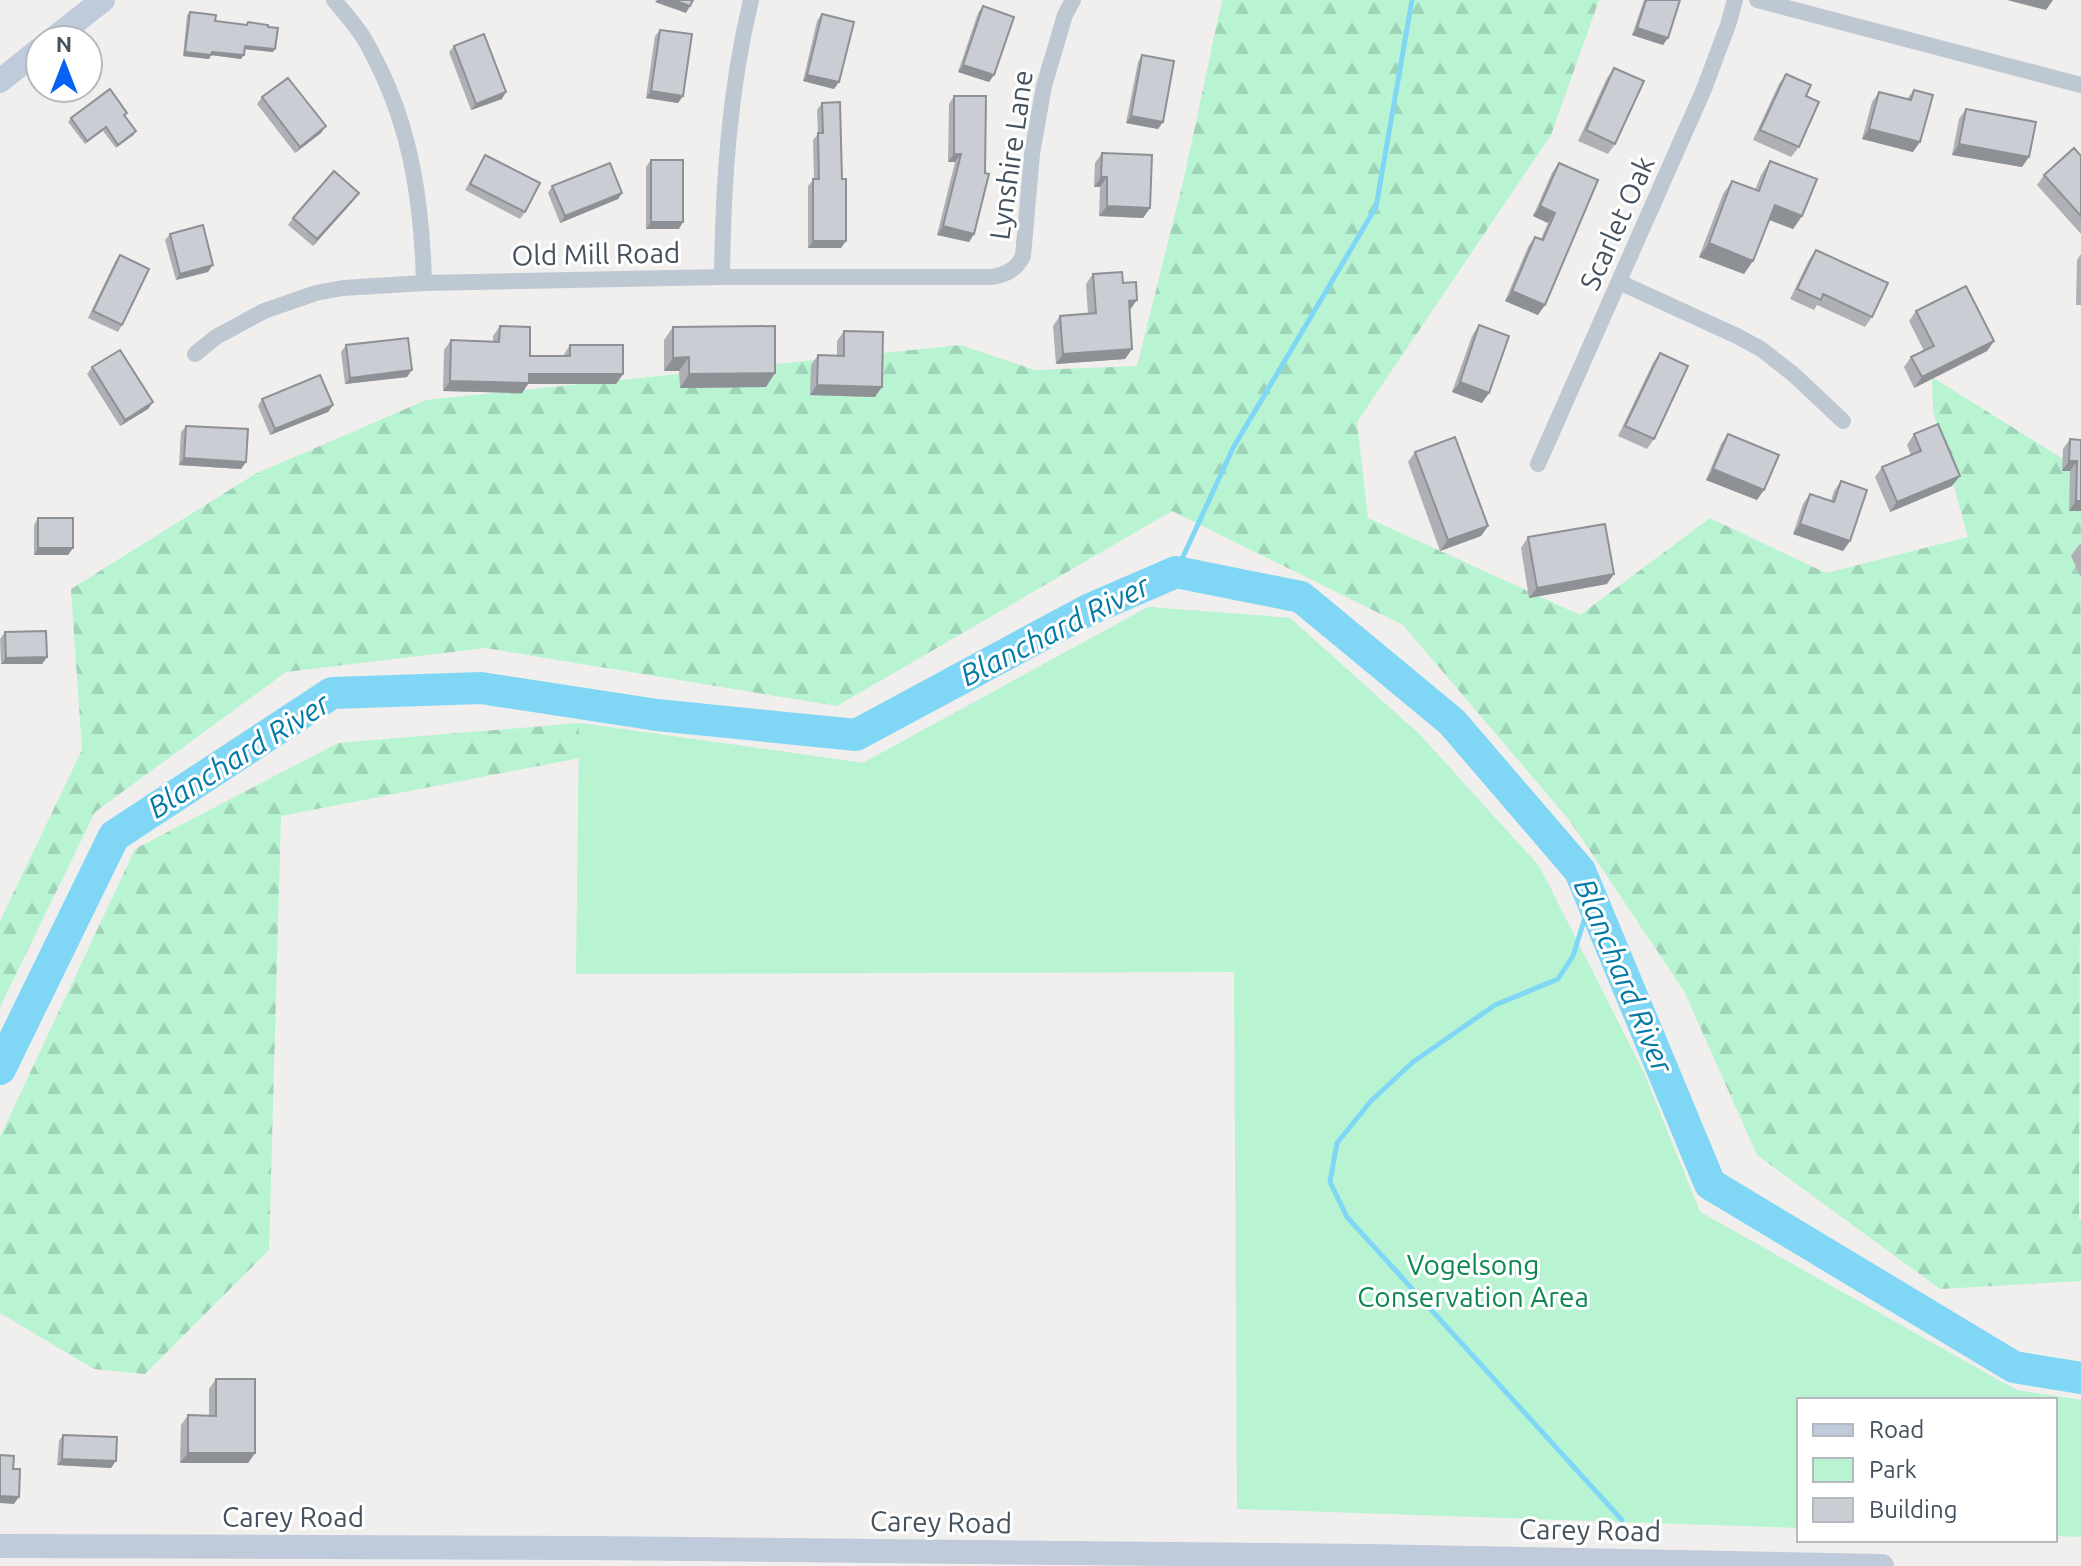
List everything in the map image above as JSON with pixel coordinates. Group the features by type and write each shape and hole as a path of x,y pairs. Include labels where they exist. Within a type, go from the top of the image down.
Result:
{"main road":[{"path":"72,24 103,0"},
{"path":"0,81 24,62"},
{"name":"Carey Road","path":"0,1546 1366,1556 1882,1566"}],"street":[{"path":"334,0 368,46 387,82 405,134 421,215 424,283"},
{"path":"722,277 728,135 751,0"},
{"name":"Lynshire Lane","path":"1013,270 1019,265 1025,245 1032,154 1044,86 1065,15 1073,0"},
{"name":"Scarlet Oak","path":"1538,464 1704,89 1735,0"},
{"path":"1757,0 2081,85"},
{"name":"Old Mill Road","path":"195,354 239,323 289,301 343,288 424,283 722,277 992,277 1013,270"},
{"path":"1619,282 1761,349 1843,421"}],"green space":[{"path":"1222,0 1599,0 1551,135 1357,422 1368,518 1580,615 1710,518 1826,573 1968,537 1933,411 1932,377 2081,470 2081,1281 1940,1289 1757,1155 1684,991 1570,821 1403,625 1172,511 837,706 485,648 286,672 95,812 0,1007 0,921 82,750 71,589 255,474 426,400 960,345 1035,370 1137,366 1184,178"},
{"path":"1148,607 1290,618 1420,735 1539,866 1643,1071 1700,1212 2016,1390 2081,1400 1797,1398 1254,849 580,758 281,816 269,1250 145,1374 94,1369 0,1313 0,1137 135,849 338,743 579,723 863,763"},
{"name":"Vogelsong Conservation Area","path":"1148,607 1290,618 1420,735 1539,866 1643,1071 1700,1212 2016,1390 2081,1400 2081,1537 2057,1536 2057,1398 1797,1398 1797,1528 1237,1509 1234,972 576,974 579,723 863,763"}],"building":[{"path":"673,0 693,0 690,6"},
{"path":"1646,0 1680,0 1668,38 1637,28"},
{"path":"983,6 1014,17 994,75 963,65"},
{"path":"190,12 216,15 215,21 247,25 248,22 278,28 275,49 245,46 244,55 185,52"},
{"path":"822,14 854,22 839,82 807,75"},
{"path":"660,30 692,34 683,96 651,91"},
{"path":"484,34 506,92 476,104 454,46"},
{"path":"1142,55 1174,61 1163,122 1131,116"},
{"path":"1614,68 1644,81 1615,144 1586,130"},
{"path":"1786,74 1811,85 1806,96 1819,102 1799,147 1760,130"},
{"path":"288,78 326,126 300,147 262,97"},
{"path":"110,89 136,131 118,145 106,127 87,141 71,118 90,104 104,104 104,93"},
{"path":"1914,90 1933,95 1920,142 1869,129 1879,92 1911,100"},
{"path":"954,96 986,96 985,173 989,174 974,234 943,226 961,154 954,154"},
{"path":"840,102 842,179 846,179 846,241 813,241 813,179 819,179 818,133 823,133 822,103"},
{"path":"1966,109 2036,122 2029,157 1959,144"},
{"path":"2074,148 2081,156 2081,216 2044,175"},
{"path":"1102,153 1152,155 1150,208 1107,206 1107,177 1101,177"},
{"path":"485,155 540,183 525,212 470,184"},
{"path":"651,160 683,160 683,222 651,222"},
{"path":"1770,161 1817,179 1802,216 1775,205 1753,261 1709,243 1732,181 1759,191"},
{"path":"610,163 622,193 565,216 552,186"},
{"path":"1559,163 1598,180 1545,305 1512,291 1535,237 1543,240 1555,213 1540,206"},
{"path":"334,171 359,193 317,239 293,218"},
{"path":"203,225 213,265 180,274 170,234"},
{"path":"1816,250 1888,283 1872,317 1823,294 1821,300 1797,289"},
{"path":"120,255 149,269 122,325 93,311"},
{"path":"1122,272 1123,283 1136,282 1137,300 1129,301 1132,349 1063,354 1060,316 1096,313 1093,274"},
{"path":"1966,286 1994,341 1922,377 1911,357 1934,346 1916,311"},
{"path":"1479,325 1509,336 1489,393 1460,382"},
{"path":"500,326 530,327 530,356 570,356 570,345 623,345 623,374 529,374 529,383 450,381 451,340 499,342"},
{"path":"775,326 775,373 689,374 689,357 673,358 673,327"},
{"path":"844,331 883,332 882,387 817,385 818,355 844,356"},
{"path":"408,338 412,370 350,378 346,345"},
{"path":"120,350 153,402 125,420 92,367"},
{"path":"1660,353 1688,366 1654,439 1625,426"},
{"path":"320,375 333,405 275,429 262,399"},
{"path":"1938,424 1960,476 1897,502 1882,467 1921,451 1914,434"},
{"path":"186,426 248,429 246,462 184,458"},
{"path":"1728,434 1779,455 1764,490 1713,469"},
{"path":"1455,437 1488,526 1448,540 1415,452"},
{"path":"2070,439 2081,440 2081,501 2076,501 2077,461 2069,461"},
{"path":"1841,481 1867,490 1850,541 1800,524 1810,494 1834,502"},
{"path":"38,518 73,518 73,548 38,548"},
{"path":"1605,524 1614,574 1537,588 1528,537"},
{"path":"46,631 47,657 6,658 5,632"},
{"path":"216,1379 255,1379 255,1453 188,1453 188,1415 216,1416"},
{"path":"63,1435 117,1437 116,1461 62,1459"},
{"path":"0,1455 14,1456 13,1469 20,1469 19,1497 0,1496"}],"waterway":[{"path":"1176,572 1233,448 1376,207 1412,0"},
{"name":"Blanchard River","path":"0,1069 114,836 332,693 481,688 657,715 856,735 1088,610 1176,572 1301,597 1452,722 1580,871 1710,1184 2014,1367 2081,1378"},
{"path":"1591,898 1573,956 1558,979 1495,1005 1413,1062 1371,1101 1337,1143 1330,1182 1347,1217 1622,1520"}]}
